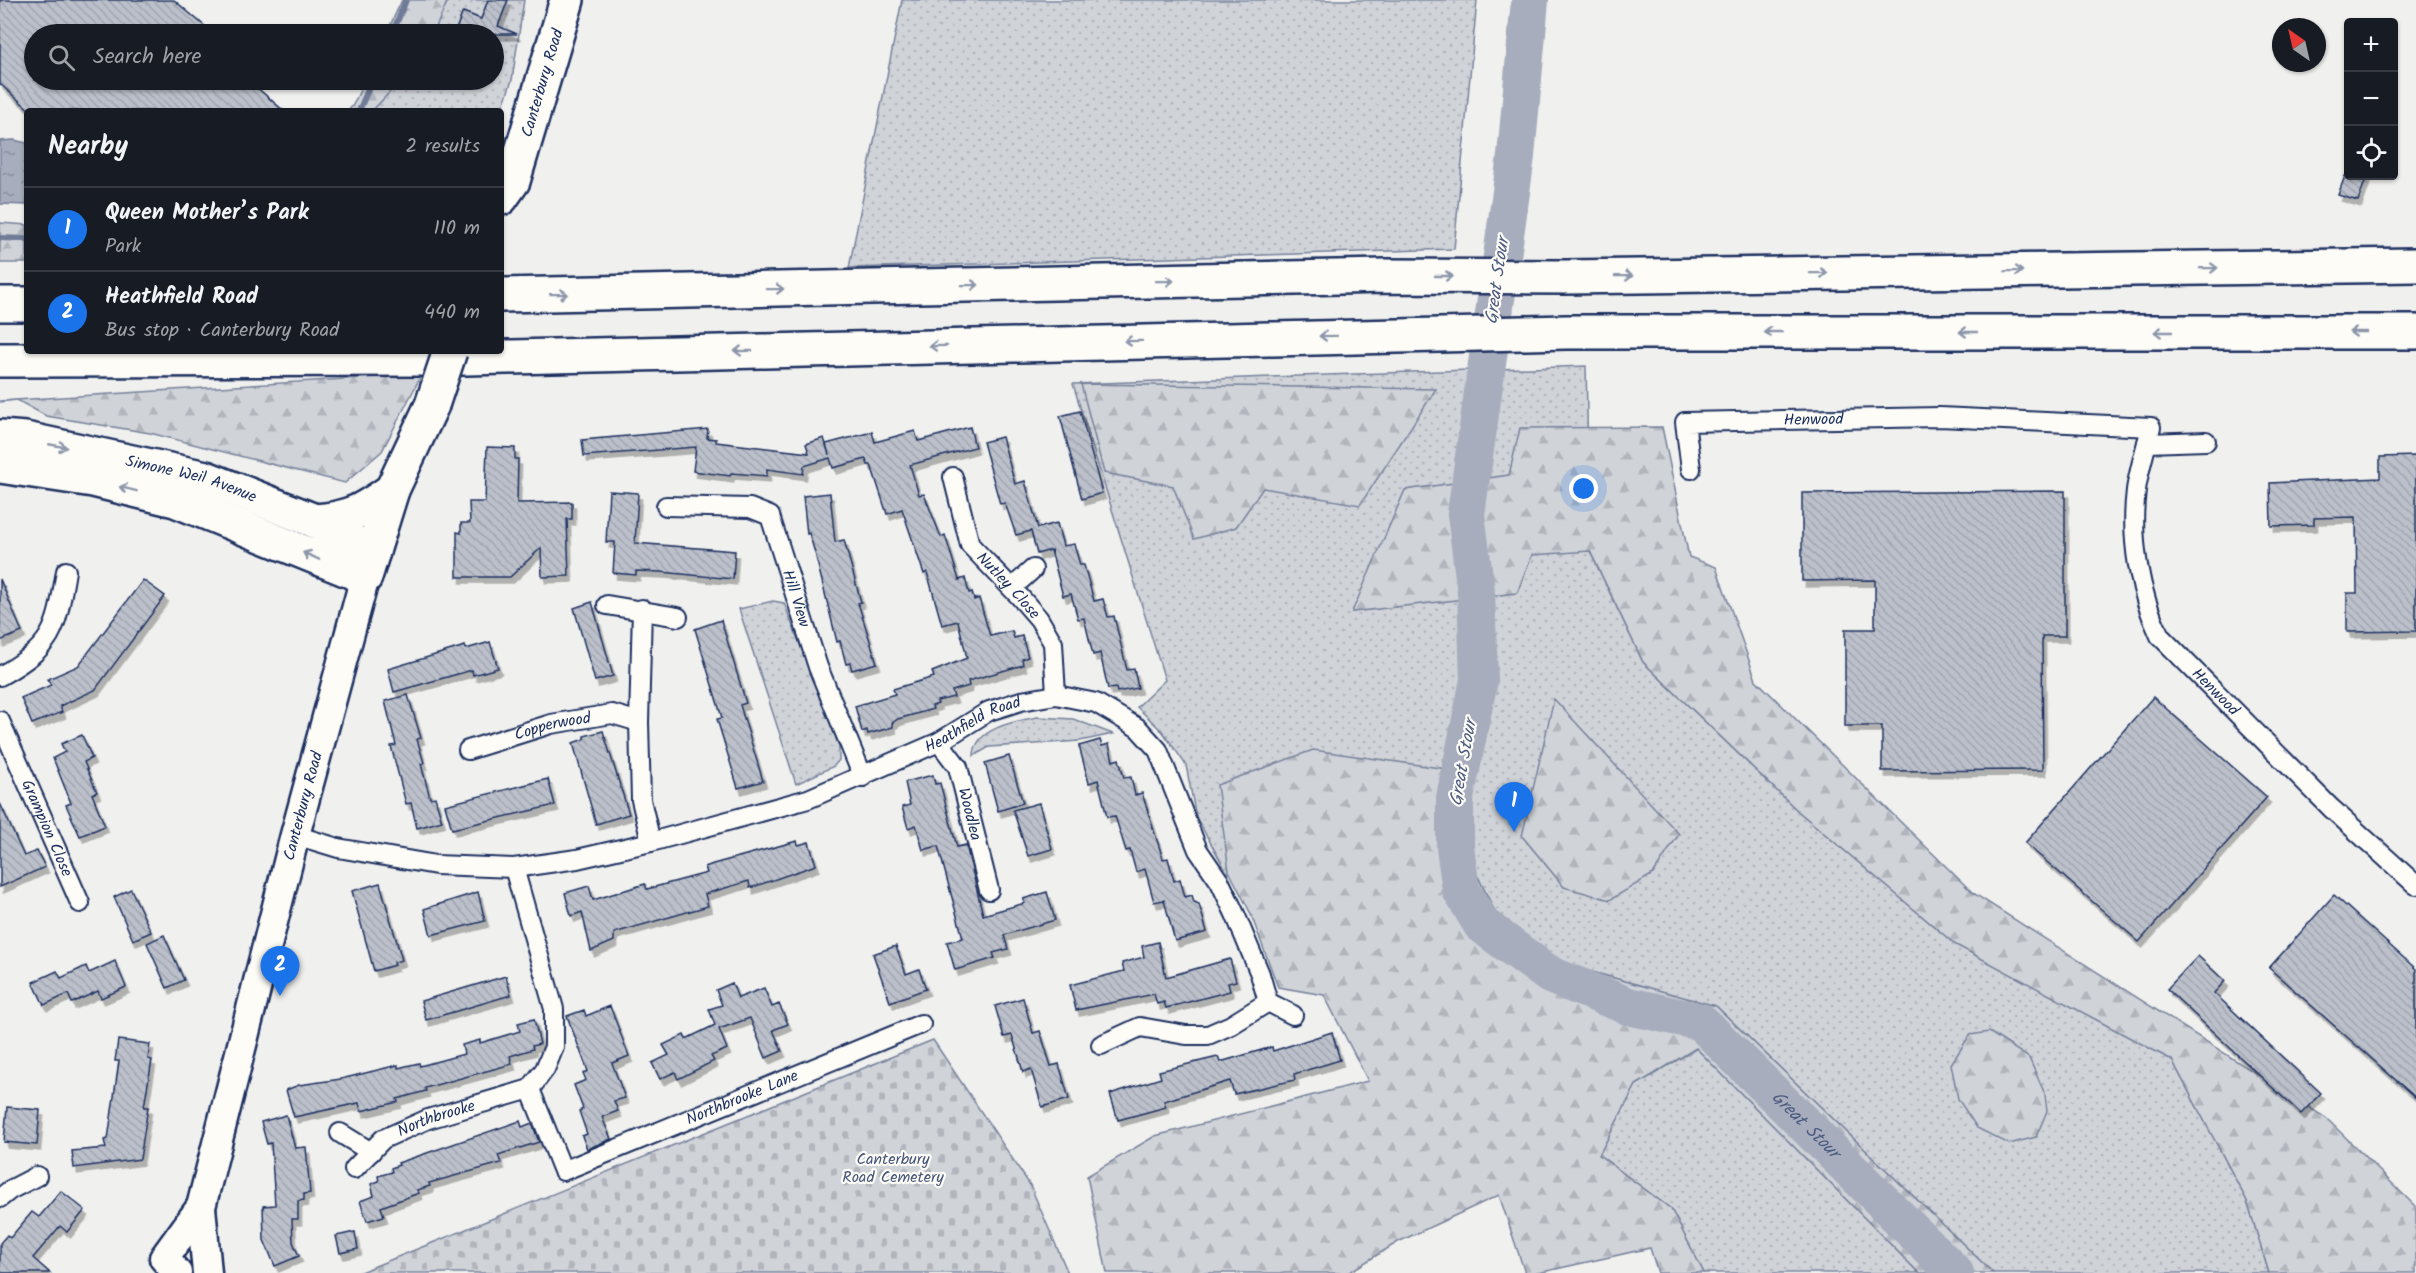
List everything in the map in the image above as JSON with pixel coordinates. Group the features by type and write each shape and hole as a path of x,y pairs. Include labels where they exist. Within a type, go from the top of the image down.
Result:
{"highway":[{"name":"Canterbury Road","path":"504,156 549,0"},
{"name":"Canterbury Road","path":"504,194 513,181 567,0"},
{"path":"504,295 1385,276 1566,277 2416,265"},
{"path":"0,304 24,304"},
{"path":"0,360 427,359 1566,332 2416,332"},
{"name":"Canterbury Road","path":"369,564 392,490 432,405 449,354"},
{"name":"Simone Weil Avenue","path":"0,437 25,439 195,475 315,521 369,564"},
{"name":"Simone Weil Avenue","path":"0,466 93,480 175,501 369,564"},
{"path":"315,521 341,519 365,510 392,490"}],"main road":[{"name":"Canterbury Road","path":"207,1273 201,1207 295,835 369,564"},
{"path":"171,1265 201,1207"}],"street":[{"name":"Henwood","path":"1691,469 1685,422 1940,417 2151,427 2136,490 2134,535 2147,608 2160,636 2331,808 2416,885"},
{"path":"2147,443 2206,441"},
{"name":"Nutley Close","path":"953,477 970,545 1039,619 1053,643 1056,694"},
{"name":"Hill View","path":"666,506 750,508 770,516 818,667 863,777"},
{"path":"1012,588 1033,569"},
{"path":"0,676 41,649 53,632 66,571"},
{"path":"607,605 642,609 678,617"},
{"path":"642,609 639,722 641,800 651,842"},
{"name":"Heathfield Road","path":"295,835 338,848 436,865 514,868 577,859 651,842 808,799 939,742 989,711 1021,701 1056,694 1096,703 1138,728 1158,750 1198,850 1220,882 1235,914 1269,1002"},
{"name":"Copperwood","path":"468,750 561,723 612,714 639,722"},
{"name":"Grampion Close","path":"0,721 80,903"},
{"name":"Woodlea","path":"939,742 958,767 989,890"},
{"path":"514,868 554,1009 554,1047 545,1069 530,1089"},
{"path":"1101,1045 1140,1027 1186,1035 1208,1035 1231,1025 1269,1002 1293,1015"},
{"name":"Northbrooke Lane","path":"530,1089 563,1171 921,1024"},
{"name":"Northbrooke","path":"354,1169 383,1139 428,1119 530,1089"},
{"path":"340,1133 371,1152"},
{"path":"0,1198 37,1176"}],"green space":[{"path":"402,0 448,0 437,24 391,24"},
{"path":"448,0 488,0 481,19 463,12 458,24 437,24"},
{"path":"508,0 524,0 512,80 502,108 375,108 392,90 504,90 504,24 499,24"},
{"path":"902,0 1477,0 1454,249 849,268"},
{"path":"360,90 392,90 375,108 350,108"},
{"path":"0,223 24,225 24,263 0,263"},
{"path":"1586,366 1590,551 1643,662 1799,812 1956,945 2172,1060 2247,1201 2269,1273 1993,1273 1717,1007 1563,964 1495,912 1464,848 1287,887 1227,872 1196,817 1186,765 1163,732 1137,707 1165,680 1073,384"},
{"path":"422,374 382,451 345,483 150,433 46,416 17,400 0,402 0,401"},
{"path":"1081,384 1436,389 1360,505 1263,488 1236,527 1194,539 1173,486 1104,473"},
{"path":"1662,427 1689,557 1716,567 1756,680 1973,893 2326,1118 2416,1207 2416,1273 2269,1273 2247,1201 2172,1060 1956,945 1799,812 1643,662 1590,551 1532,555 1517,593 1352,612 1405,490 1509,475 1520,428"},
{"path":"773,601 784,603 839,746 839,760 834,766 796,784 739,609"},
{"path":"1554,699 1679,834 1653,874 1610,900 1564,887 1522,836"},
{"path":"1038,717 1073,719 1113,734 1080,741 989,747 974,756 976,746 988,732 1008,724"},
{"path":"1313,750 1447,769 1464,848 1495,912 1563,964 1716,1006 1993,1273 1919,1273 1696,1048 1636,1085 1599,1155 1671,1209 1704,1273 1658,1273 1650,1248 1538,1273 1525,1273 1499,1195 1398,1242 1348,1273 1107,1273 1087,1176 1155,1136 1368,1081 1324,995 1278,987 1250,912 1229,871 1217,785"},
{"path":"1989,1032 2029,1058 2045,1094 2047,1111 2036,1137 2009,1144 1977,1128 1958,1099 1951,1064 1970,1035"},
{"name":"Canterbury Road Cemetery","path":"933,1040 1030,1185 1068,1273 358,1273"},
{"path":"1697,1048 1919,1273 1704,1273 1671,1209 1599,1155 1636,1085"}],"water":[{"path":"0,141 24,142 24,205 0,204"}],"building":[{"path":"0,0 174,0 202,24 24,24 24,90 260,90 281,108 28,108 0,84"},
{"path":"488,0 508,0 499,24 458,24 463,12 481,19"},
{"path":"504,29 517,34 504,34"},
{"path":"2344,179 2366,180 2358,201 2338,195"},
{"path":"1080,411 1102,493 1082,499 1060,416"},
{"path":"970,427 975,447 910,465 919,495 924,494 941,537 945,535 959,580 965,578 969,593 972,592 974,600 979,598 990,636 1012,631 1014,638 1022,636 1028,657 1022,659 1023,665 968,681 969,686 952,691 954,697 937,701 938,704 932,706 933,709 898,719 892,723 893,727 868,734 867,730 862,732 855,706 895,694 893,689 934,677 932,672 967,658 958,621 942,625 927,572 924,574 902,509 887,514 871,465 868,465 866,459 833,468 830,458 804,466 803,474 767,469 767,476 731,473 730,476 693,471 696,447 584,456 582,440 708,429 707,438 716,439 716,442 809,453 806,444 824,438 829,455 826,444 872,432 875,442 915,431 918,441"},
{"path":"1002,437 1015,484 1025,481 1038,528 1057,523 1063,546 1074,544 1080,565 1084,565 1094,601 1103,599 1108,617 1114,616 1127,670 1134,669 1138,688 1117,692 1116,688 1108,689 1100,653 1093,655 1084,618 1078,619 1071,594 1063,596 1051,550 1037,554 1031,531 1016,535 1005,503 1000,504 983,442"},
{"path":"487,447 515,448 515,459 518,459 517,503 572,502 572,519 567,519 569,576 542,577 541,548 510,577 457,577 457,532 461,533 461,523 470,523 469,502 485,502"},
{"path":"2416,456 2416,631 2347,632 2347,593 2357,593 2356,517 2314,518 2314,525 2271,526 2270,483 2380,478 2380,457"},
{"path":"609,491 638,493 635,543 735,551 733,579 661,572 636,571 636,575 613,573 615,542 606,542"},
{"path":"2065,491 2065,636 2042,636 2043,770 1882,771 1882,726 1845,726 1845,629 1875,629 1875,580 1802,581 1802,493"},
{"path":"830,493 835,542 844,540 861,602 858,603 877,663 852,670 850,663 846,664 840,641 837,642 815,553 809,533 807,534 803,496"},
{"path":"0,579 22,632 0,641"},
{"path":"143,580 165,596 95,690 60,706 62,712 32,724 21,698 51,685 48,679 78,666"},
{"path":"592,602 613,676 595,681 574,608"},
{"path":"721,620 746,703 740,705 763,781 738,788 717,719 722,718 695,629"},
{"path":"490,642 498,668 473,675 472,670 394,692 388,669 465,646 466,649"},
{"path":"408,695 421,738 417,739 430,798 435,797 442,821 417,828 411,803 406,804 391,746 396,745 385,701"},
{"path":"2153,697 2267,797 2139,942 2025,843"},
{"path":"603,731 629,814 596,824 573,743 584,739 584,736"},
{"path":"82,735 92,758 84,762 97,792 92,794 105,826 80,836 66,805 71,803 53,758 65,752 61,744"},
{"path":"1100,740 1102,746 1109,744 1113,761 1119,759 1124,778 1131,777 1135,795 1142,793 1163,859 1168,858 1174,881 1180,879 1185,897 1192,895 1194,902 1199,904 1207,932 1175,941 1164,900 1154,902 1145,869 1136,872 1130,850 1126,851 1115,816 1107,817 1098,780 1089,783 1079,746"},
{"path":"1009,756 1023,803 998,811 985,763"},
{"path":"933,775 935,784 940,783 957,847 966,845 983,915 1025,903 1023,899 1047,892 1055,920 1004,935 1008,949 993,953 995,958 955,970 947,942 963,938 938,846 923,850 916,825 908,828 902,807 910,805 905,782"},
{"path":"548,779 555,805 452,829 445,805"},
{"path":"0,803 24,856 37,851 45,867 0,887"},
{"path":"1039,803 1052,849 1028,856 1013,810"},
{"path":"797,841 798,845 809,842 816,865 750,888 749,881 705,894 708,906 614,933 614,941 591,951 582,912 571,916 565,893 589,886 593,900 645,884 647,889 707,873 705,867 713,864"},
{"path":"380,883 402,960 394,962 395,965 374,971 352,891"},
{"path":"131,889 151,932 133,940 114,897"},
{"path":"478,892 485,921 431,935 424,909"},
{"path":"2334,895 2416,969 2416,1098 2269,968"},
{"path":"164,935 184,980 167,988 147,943"},
{"path":"1158,942 1166,977 1230,959 1236,981 1228,983 1230,991 1166,1008 1164,1002 1157,1004 1154,994 1076,1010 1070,985 1124,971 1122,963 1144,957 1142,946"},
{"path":"896,946 906,974 919,969 926,989 890,1002 873,954"},
{"path":"2198,956 2225,981 2214,993 2321,1093 2301,1114 2167,989"},
{"path":"115,961 126,987 101,998 98,991 72,1003 68,994 44,1005 33,982 57,971 61,978 86,966 89,973"},
{"path":"506,976 511,995 426,1020 421,1001"},
{"path":"732,983 738,998 764,988 772,1007 779,1004 788,1024 773,1030 782,1051 766,1058 750,1018 719,1029 727,1049 711,1056 714,1061 678,1079 675,1072 660,1079 652,1063 669,1055 663,1045 684,1035 686,1039 715,1025 709,1009 722,1005 716,990"},
{"path":"1023,998 1033,1033 1040,1031 1051,1066 1059,1064 1069,1099 1042,1107 1031,1069 1023,1072 1012,1035 1004,1037 995,1006"},
{"path":"610,1006 629,1056 612,1063 625,1098 614,1101 618,1111 602,1117 611,1139 587,1149 582,1136 587,1134 579,1111 583,1109 574,1085 586,1080 583,1073 588,1071 567,1016 584,1010 586,1016"},
{"path":"534,1019 540,1044 532,1046 533,1049 510,1056 512,1064 425,1088 426,1091 397,1099 398,1102 361,1111 359,1103 294,1117 286,1090 299,1085 341,1079 398,1065 398,1068 419,1063 420,1066 464,1054 462,1045 480,1040 480,1043 520,1031 518,1023"},
{"path":"1332,1032 1340,1060 1294,1074 1295,1080 1234,1094 1230,1081 1164,1101 1166,1107 1118,1120 1110,1094 1161,1078 1159,1071 1218,1057 1220,1062 1272,1047 1273,1051"},
{"path":"118,1040 150,1044 148,1059 152,1060 144,1107 148,1107 140,1159 74,1168 72,1151 106,1148 104,1140 108,1139 119,1061 115,1061"},
{"path":"7,1107 40,1110 37,1145 4,1142"},
{"path":"286,1115 295,1148 306,1147 310,1193 304,1194 304,1200 298,1201 298,1219 292,1219 293,1242 299,1256 275,1266 264,1240 263,1206 275,1205 271,1143 267,1144 261,1122"},
{"path":"520,1121 522,1127 532,1123 539,1142 498,1155 501,1163 429,1183 430,1186 417,1190 419,1193 381,1207 384,1216 367,1221 360,1201 374,1196 371,1184 379,1181 378,1176 392,1172 391,1168 399,1165 398,1163"},
{"path":"61,1191 85,1210 67,1232 60,1226 33,1258 50,1273 0,1273 0,1243 7,1235 10,1238 32,1212 39,1217"},
{"path":"355,1232 358,1249 340,1253 336,1236"}],"waterway":[{"path":"396,24 406,0"},
{"name":"Great Stour","path":"1530,0 1516,156 1466,514 1476,592 1479,680 1455,798 1455,847 1461,890 1482,925 1550,975 1628,1006 1701,1022 1955,1273"},
{"path":"360,108 368,90"},
{"path":"0,238 24,239"}],"place":[{"name":"Queen Mother’s Park","path":"1514,832"},
{"name":"Heathfield Road","path":"280,996"}]}
